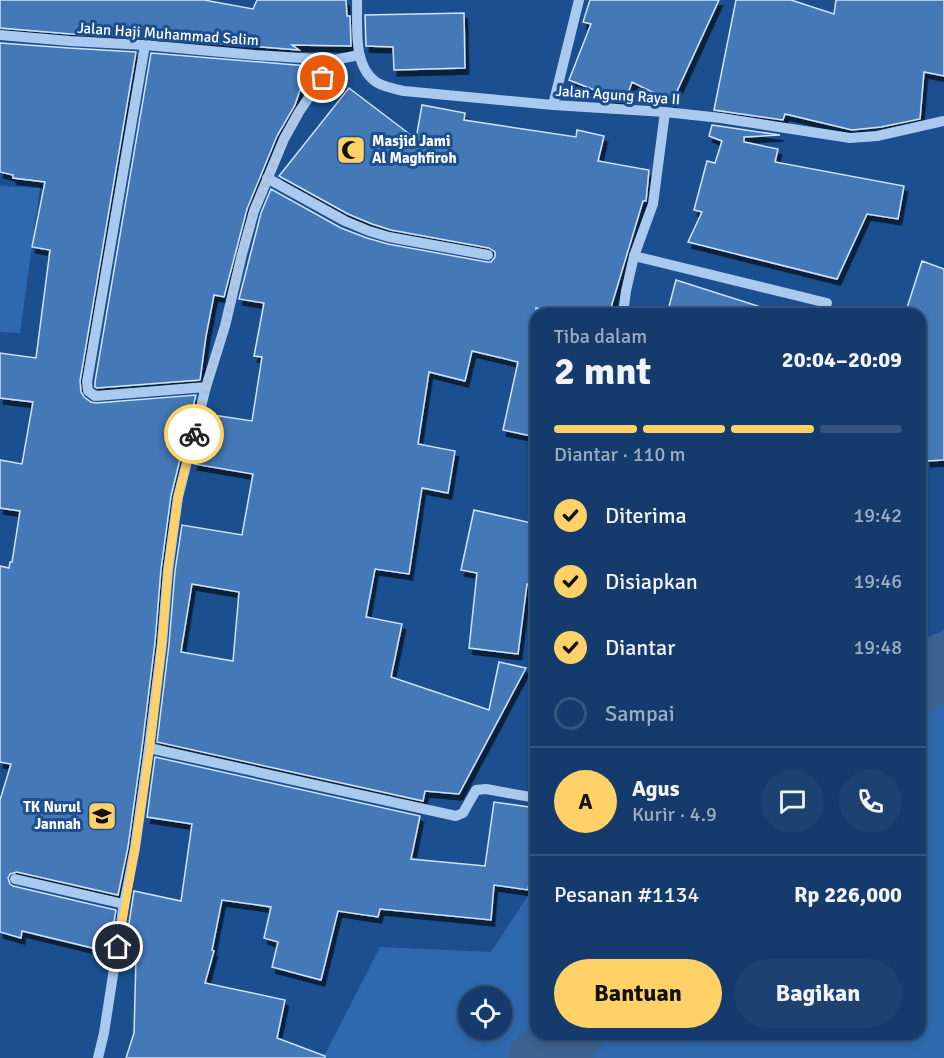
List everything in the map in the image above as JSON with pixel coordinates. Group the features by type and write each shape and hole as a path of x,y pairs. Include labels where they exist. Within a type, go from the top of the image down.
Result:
{"street":[{"path":"357,0 359,55"},
{"path":"553,105 579,0"},
{"name":"Jalan Haji Muhammad Salim","path":"0,34 334,60 359,55"},
{"path":"145,45 87,382 88,391 95,396 206,387"},
{"name":"Jalan Agung Raya II","path":"359,55 367,72 377,82 389,88 418,93 665,112 721,118 850,138 877,136 944,121"},
{"path":"98,1058 150,748 168,570 178,497 254,212 284,139 334,60"},
{"path":"624,308 634,256 653,204 665,112"},
{"path":"267,178 369,231 389,237 488,255"},
{"path":"634,256 827,303"},
{"path":"150,748 456,816 463,813 476,790 486,789 530,797"},
{"path":"15,879 124,904"}],"shaded area":[{"path":"0,186 40,188 20,333 0,332"},
{"path":"944,629 944,1058 323,1058 380,947 491,952 530,893 530,1040 926,1040 926,645"}],"building":[{"path":"0,0 204,0 253,9 257,0 346,0 347,16 350,16 351,46 292,45 299,50 0,28"},
{"path":"590,0 719,0 672,102 632,82 625,102 569,80 591,24 583,22"},
{"path":"736,0 791,0 834,14 836,0 944,0 944,76 924,72 920,119 881,127 852,130 785,114 783,120 714,110"},
{"path":"464,13 465,68 394,70 393,47 366,46 365,15"},
{"path":"0,43 136,52 80,381 81,392 84,397 96,403 196,395 171,496 142,747 128,847 118,895 17,872 10,874 8,878 13,886 116,910 109,952 22,931 21,938 0,932 0,800 11,764 0,762 0,566 9,568 12,562 20,511 0,508 0,460 22,464 33,402 0,398 0,353 36,358 50,250 32,247 45,182 13,178 13,175 0,172"},
{"path":"151,53 308,66 295,105 277,136 247,209 224,297 214,295 200,380 97,388 95,382"},
{"path":"349,88 416,139 422,105 465,113 464,120 576,137 577,130 604,136 598,161 649,170 646,201 643,201 611,308 530,308 530,436 503,430 518,362 472,351 465,381 429,372 418,444 455,451 448,493 422,488 409,574 375,569 366,617 402,624 391,677 489,710 499,662 526,668 459,794 425,791 423,801 157,742 182,525 242,535 253,474 194,464 207,414 252,421 262,357 254,356 264,303 239,299 261,213 271,189 341,228 367,238 487,262 491,262 495,257 495,252 489,248 391,230 348,214 279,176","holes":["192,584 239,592 233,661 181,652"]},
{"path":"712,125 780,135 744,137 744,142 778,149 775,162 904,186 898,219 867,214 837,279 688,242 702,212 694,210 707,161 715,163 722,141 709,136"},
{"path":"922,261 944,269 944,460 927,461 926,308 907,308"},
{"path":"676,280 764,308 669,308"},
{"path":"474,510 530,523 530,585 527,584 518,654 469,648 477,573 461,570"},
{"path":"155,757 420,816 411,859 485,866 494,802 530,807 528,890 494,885 491,920 380,909 378,917 338,911 321,980 272,967 278,942 264,938 271,907 222,900 212,950 214,951 205,983 285,1000 277,1038 325,1056 325,1058 126,1058 134,1033 136,958 124,956 134,891 181,901 192,824 147,817"}],"waterway":[{"path":"926,679 944,661"},
{"path":"537,1058 566,1040"}],"way so far":[{"path":"194,434 254,212 284,139 299,112 323,78"}],"place":[{"name":"Masjid Jami Al Maghfiroh","path":"351,150"},
{"name":"TK Nurul Jannah","path":"102,816"}],"route":[{"path":"118,947 150,748 168,570 178,497 194,434"}]}
